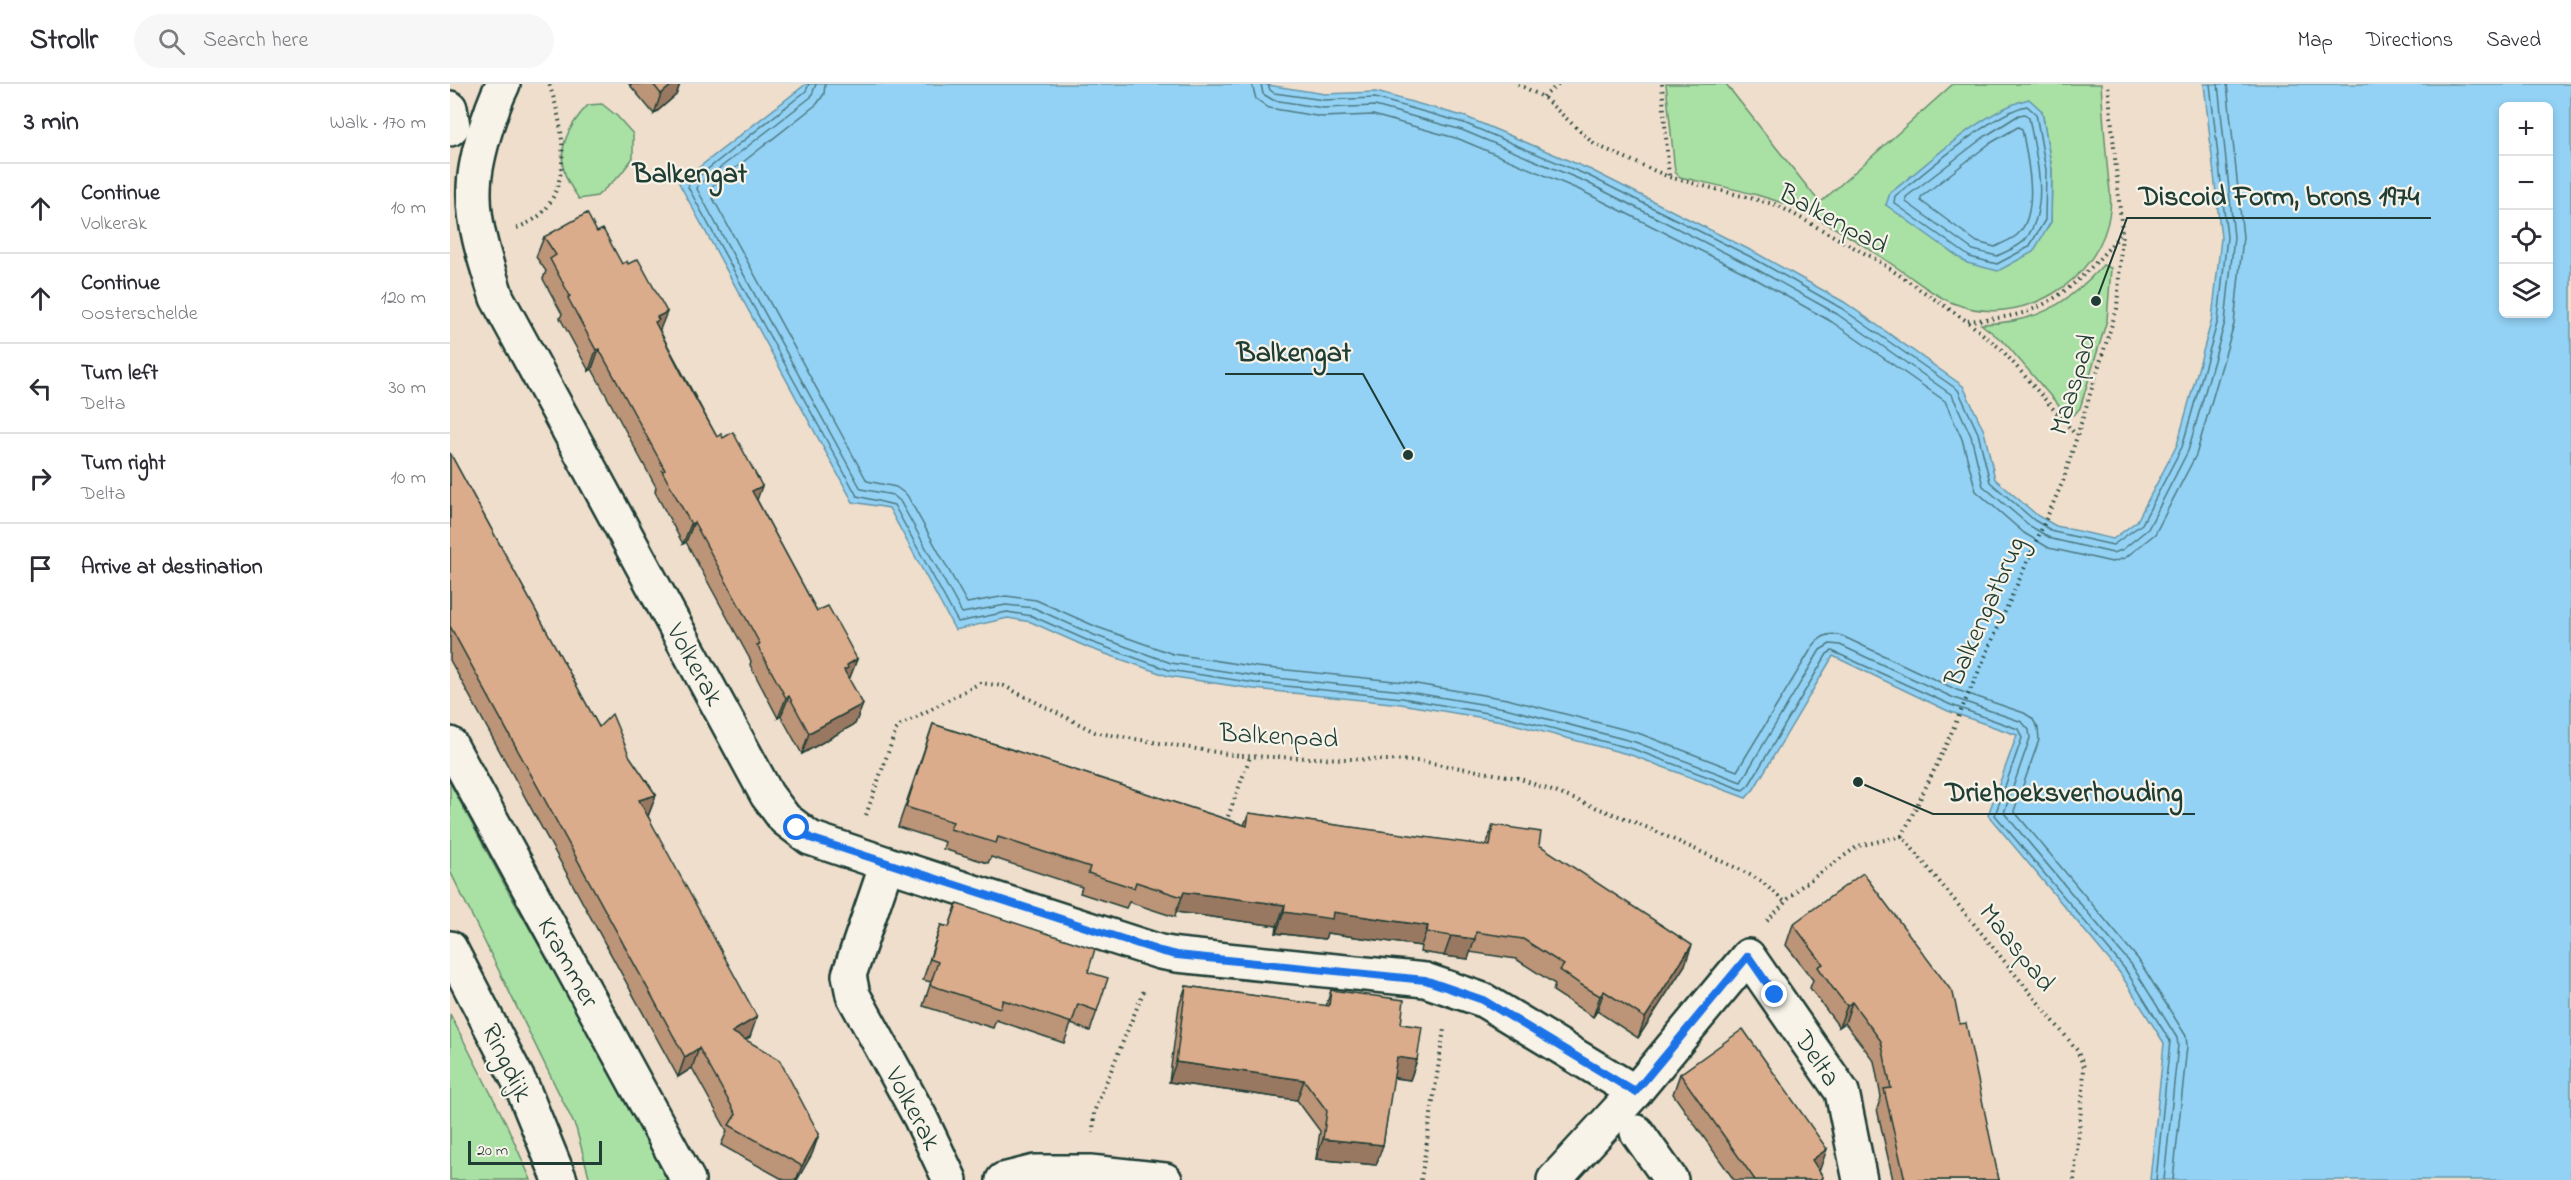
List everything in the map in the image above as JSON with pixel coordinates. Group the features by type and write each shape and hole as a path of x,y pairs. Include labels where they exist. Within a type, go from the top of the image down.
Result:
{"street":[{"name":"Volkerak","path":"503,84 494,102 484,136 474,189 480,243 497,298 767,795 785,819 810,838 887,864 849,975 853,995 928,1131 950,1180"},
{"path":"450,108 453,126 450,129"},
{"name":"Krammer","path":"450,744 688,1180"},
{"path":"887,864 1177,955 1425,980 1483,1000 1635,1092"},
{"name":"Ringdijk","path":"450,948 523,1089 560,1180"},
{"path":"1554,1180 1635,1092 1748,956"},
{"name":"Delta","path":"1748,956 1842,1092 1860,1180"},
{"path":"1637,1132 1671,1180"},
{"path":"1003,1180 1035,1172 1090,1172 1165,1180"}],"path":[{"path":"480,243 519,228 544,212 555,191 563,155 559,111 549,84"},
{"name":"Balkenpad","path":"1518,84 1543,97 1594,144 1669,177 1777,205 1877,261 1968,321 2002,350 2076,436"},
{"path":"1543,97 1559,84"},
{"path":"1662,84 1669,177"},
{"name":"Maaspad","path":"2063,481 2117,308 2122,232 2108,84"},
{"path":"1968,321 2023,313 2061,295 2087,272 2122,232"},
{"name":"Balkengatbrug","path":"1902,836 1941,756 2063,481"},
{"name":"Balkenpad","path":"853,853 896,730 901,725 980,683 1004,686 1095,732 1250,757 1420,761 1518,778 1637,823 1739,869 1761,881 1785,902"},
{"path":"1226,823 1250,757"},
{"path":"1748,956 1770,916 1835,861 1858,846 1902,836"},
{"name":"Maaspad","path":"1902,836 2077,1050 2084,1067 2074,1180"},
{"path":"1090,1172 1094,1112 1160,951"},
{"path":"1421,1180 1450,989"}],"green space":[{"path":"1666,84 1726,84 1820,203 1953,84 2101,84 2111,206 2103,236 2091,259 2074,278 2053,294 2029,304 2004,310 1978,310 1953,303 1939,296 1856,240 1811,215 1763,197 1680,177 1675,172","holes":["2042,111 2052,170 2051,222 1895,210 1886,205"]},
{"path":"602,104 617,116 633,134 633,158 620,175 597,196 579,199 565,174 562,154 564,145 571,128 588,105"},
{"path":"2103,265 2111,268 2107,320 2080,408 2074,415 2066,414 2005,343 1981,324 2018,320 2049,309 2076,291"},
{"path":"450,783 509,893 673,1180 590,1180 576,1128 450,871"},
{"path":"450,1014 506,1123 531,1180 450,1180"}],"water":[{"path":"806,84 1262,84 1325,94 1376,92 1466,117 1591,170 1756,253 1844,302 1963,386 1984,431 1995,479 2038,516 2056,526 2113,539 2137,521 2177,445 2212,319 2221,238 2204,84 2571,84 2571,1180 2150,1180 2164,1043 2120,973 1988,815 2017,735 1948,711 1833,656 1754,789 1746,798 1631,755 1502,721 1401,704 1254,689 1168,676 1089,648 1031,622 1008,618 955,630 889,508 853,502 679,183"},
{"path":"2029,99 2042,111 2052,170 2051,222 2033,252 1998,271 1967,263 1886,205 1890,193 1956,139 1993,114"}],"building":[{"path":"653,84 673,84 661,94"},
{"path":"587,213 597,232 603,229 622,264 638,259 667,312 657,317 659,320 655,322 685,380 717,437 721,434 723,438 733,432 762,486 752,491 817,611 828,606 857,659 847,665 848,668 844,670 863,704 809,733 789,696 786,698 757,645 760,644 694,522 691,524 662,471 665,470 599,349 596,350 550,259 556,255 544,237"},
{"path":"450,453 599,727 612,714 630,757 656,795 639,800 757,1017 732,1032 779,1059 819,1134 802,1166 729,1125 736,1114 699,1048 685,1057 450,626"},
{"path":"933,724 1247,826 1249,813 1490,846 1493,825 1541,832 1539,845 1692,945 1645,1018 1604,991 1600,996 1580,984 1560,970 1564,965 1523,939 1476,932 1475,939 1451,936 1427,932 1428,926 1333,912 1332,919 1284,912 1285,905 1184,892 1182,897 1136,882 1134,888 1088,873 1090,867 998,837 996,843 950,829 953,822 906,807"},
{"path":"1863,873 1953,993 1960,1024 1966,1023 1999,1180 1905,1180 1884,1089 1891,1088 1881,1041 1852,1002 1847,1006 1832,987 1818,967 1823,964 1793,924"},
{"path":"957,904 1095,949 1088,972 1108,978 1097,1011 1078,1004 1072,1023 1003,1000 1000,1008 930,985 938,962 930,959 941,925 949,927"},
{"path":"1186,986 1329,1006 1331,990 1404,1000 1401,1024 1422,1027 1417,1060 1397,1057 1383,1145 1323,1139 1327,1111 1304,1080 1176,1062"},
{"path":"1743,1029 1827,1149 1812,1160 1823,1177 1819,1180 1755,1180 1680,1074"}],"place":[{"name":"Discoid Form, brons 1974","path":"2096,301"},
{"name":"Balkengat","path":"1408,455"},
{"name":"Driehoeksverhouding","path":"1858,782"}],"district":[{"name":"Balkengat","path":"690,172"}],"route":[{"path":"797,828 810,838 1160,951 1177,955 1425,980 1483,1000 1635,1092 1748,956 1775,995"}]}
